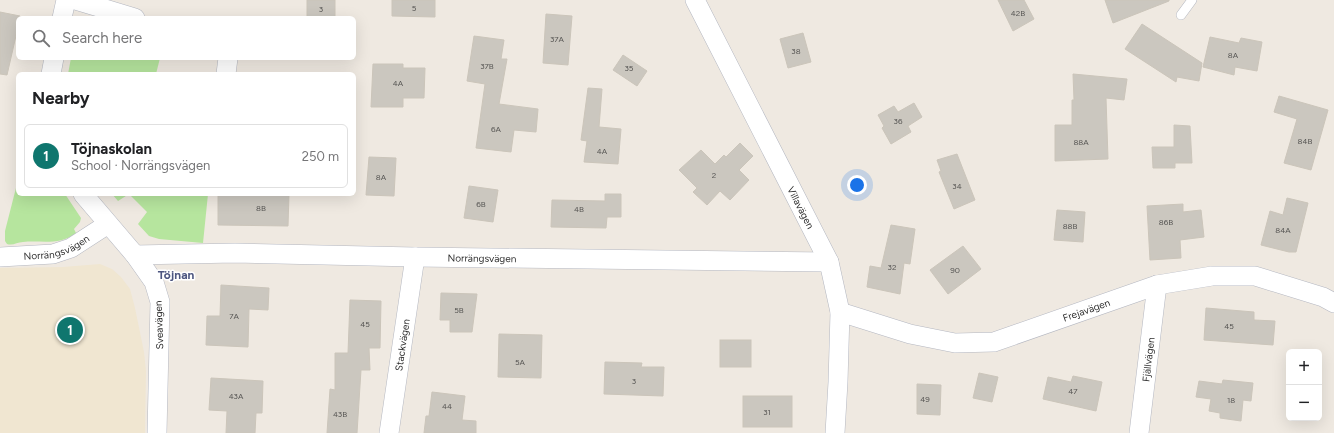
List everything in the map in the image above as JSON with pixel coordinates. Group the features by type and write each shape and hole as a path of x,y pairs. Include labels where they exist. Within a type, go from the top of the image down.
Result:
{"street":[{"path":"62,16 66,0"},
{"path":"75,0 128,16"},
{"name":"Villavägen","path":"694,0 829,262 840,312 835,433"},
{"path":"51,72 54,60"},
{"path":"226,72 228,60"},
{"name":"Sveavägen","path":"85,196 136,255 154,282 160,302 157,433"},
{"name":"Norrängsvägen","path":"0,257 54,254 71,248 108,224"},
{"name":"Norrängsvägen","path":"136,255 235,253 415,257 829,262"},
{"name":"Stackvägen","path":"389,433 415,257"},
{"name":"Frejavägen","path":"840,312 910,334 955,343 994,342 1157,285 1212,276 1255,276 1323,297 1334,303"},
{"name":"Fjällvägen","path":"1139,433 1157,285"}],"lane":[{"path":"1181,15 1192,0"}],"shaded area":[{"path":"100,264 112,269 121,277 130,289 144,352 146,371 145,433 0,433 0,268 63,267"}],"green space":[{"path":"71,60 160,60 156,72 68,72"},
{"path":"16,188 16,196 66,196 81,218 80,222 74,229 76,233 64,240 50,242 21,242 11,245 7,244 5,241 5,231"},
{"path":"114,196 126,196 118,201"},
{"path":"131,196 208,196 203,243 159,239 149,236 138,224 147,212"}],"building":[{"path":"307,0 335,0 335,16 307,16"},
{"path":"392,0 435,0 435,17 392,16"},
{"path":"998,0 1024,0 1034,19 1013,31"},
{"path":"1105,0 1169,0 1169,1 1113,23"},
{"path":"0,12 20,16 16,16 16,36 7,75 0,74"},
{"path":"546,14 572,16 568,65 543,63"},
{"path":"1142,24 1202,63 1199,81 1177,77 1176,82 1125,49"},
{"path":"803,33 811,62 788,68 780,39"},
{"path":"474,36 504,40 501,59 507,59 499,104 538,109 536,132 514,130 511,152 476,148 485,84 467,81"},
{"path":"1210,37 1239,43 1241,38 1262,42 1257,71 1235,67 1234,75 1203,67"},
{"path":"623,55 647,71 637,86 613,70"},
{"path":"373,64 403,64 403,68 425,68 424,98 403,98 403,107 371,107"},
{"path":"1073,74 1127,79 1124,100 1106,98 1108,159 1055,161 1055,125 1072,125 1072,100 1074,100"},
{"path":"588,88 602,89 599,127 621,129 618,164 584,162 587,141 581,140"},
{"path":"1279,96 1328,110 1311,170 1284,163 1297,119 1274,112"},
{"path":"914,103 922,117 908,126 911,132 891,144 882,128 884,126 878,115 894,106 898,112"},
{"path":"1174,125 1190,126 1192,163 1175,163 1175,168 1153,168 1152,147 1174,147"},
{"path":"740,143 753,156 739,170 749,180 730,200 720,191 707,205 693,192 697,188 679,170 701,150 715,164 724,155 726,157"},
{"path":"957,154 975,200 954,209 939,172 941,171 937,160"},
{"path":"369,157 396,158 394,196 366,195"},
{"path":"469,186 498,190 493,222 464,218"},
{"path":"605,194 621,194 621,217 607,217 606,228 551,227 552,200 605,201"},
{"path":"218,196 289,196 288,226 218,225"},
{"path":"1287,198 1308,203 1296,252 1289,252 1261,245 1270,211 1283,215"},
{"path":"1183,204 1183,212 1201,210 1204,237 1180,240 1181,258 1150,260 1147,206"},
{"path":"1057,210 1085,212 1083,242 1054,240"},
{"path":"891,225 915,229 910,264 904,263 900,294 867,287 870,266 881,268"},
{"path":"963,246 981,269 948,294 930,270"},
{"path":"221,285 269,288 268,310 249,309 248,347 206,345 207,316 220,316"},
{"path":"441,293 477,294 472,332 450,332 450,320 440,320"},
{"path":"350,300 381,301 380,348 369,348 370,370 361,370 357,433 327,433 330,389 335,390 335,353 348,353"},
{"path":"1206,308 1254,312 1254,320 1275,321 1273,345 1204,340"},
{"path":"499,334 542,335 541,378 498,377"},
{"path":"720,340 751,340 751,367 720,367"},
{"path":"605,362 642,363 641,367 664,367 663,396 604,394"},
{"path":"979,373 998,377 992,402 973,398"},
{"path":"1073,376 1102,382 1096,411 1043,399 1048,377 1071,382"},
{"path":"211,378 263,381 262,413 256,413 255,433 226,433 227,411 209,410"},
{"path":"1223,380 1253,383 1251,401 1243,400 1241,421 1220,418 1220,413 1209,411 1211,399 1196,397 1199,381 1222,384"},
{"path":"917,384 941,385 940,415 917,414"},
{"path":"432,392 465,396 462,420 476,421 476,433 424,433 426,416 429,416"},
{"path":"743,396 792,396 792,427 743,427"}],"place":[{"name":"Töjnaskolan","path":"70,330"}],"district":[{"name":"Töjnan","path":"176,275"}]}
